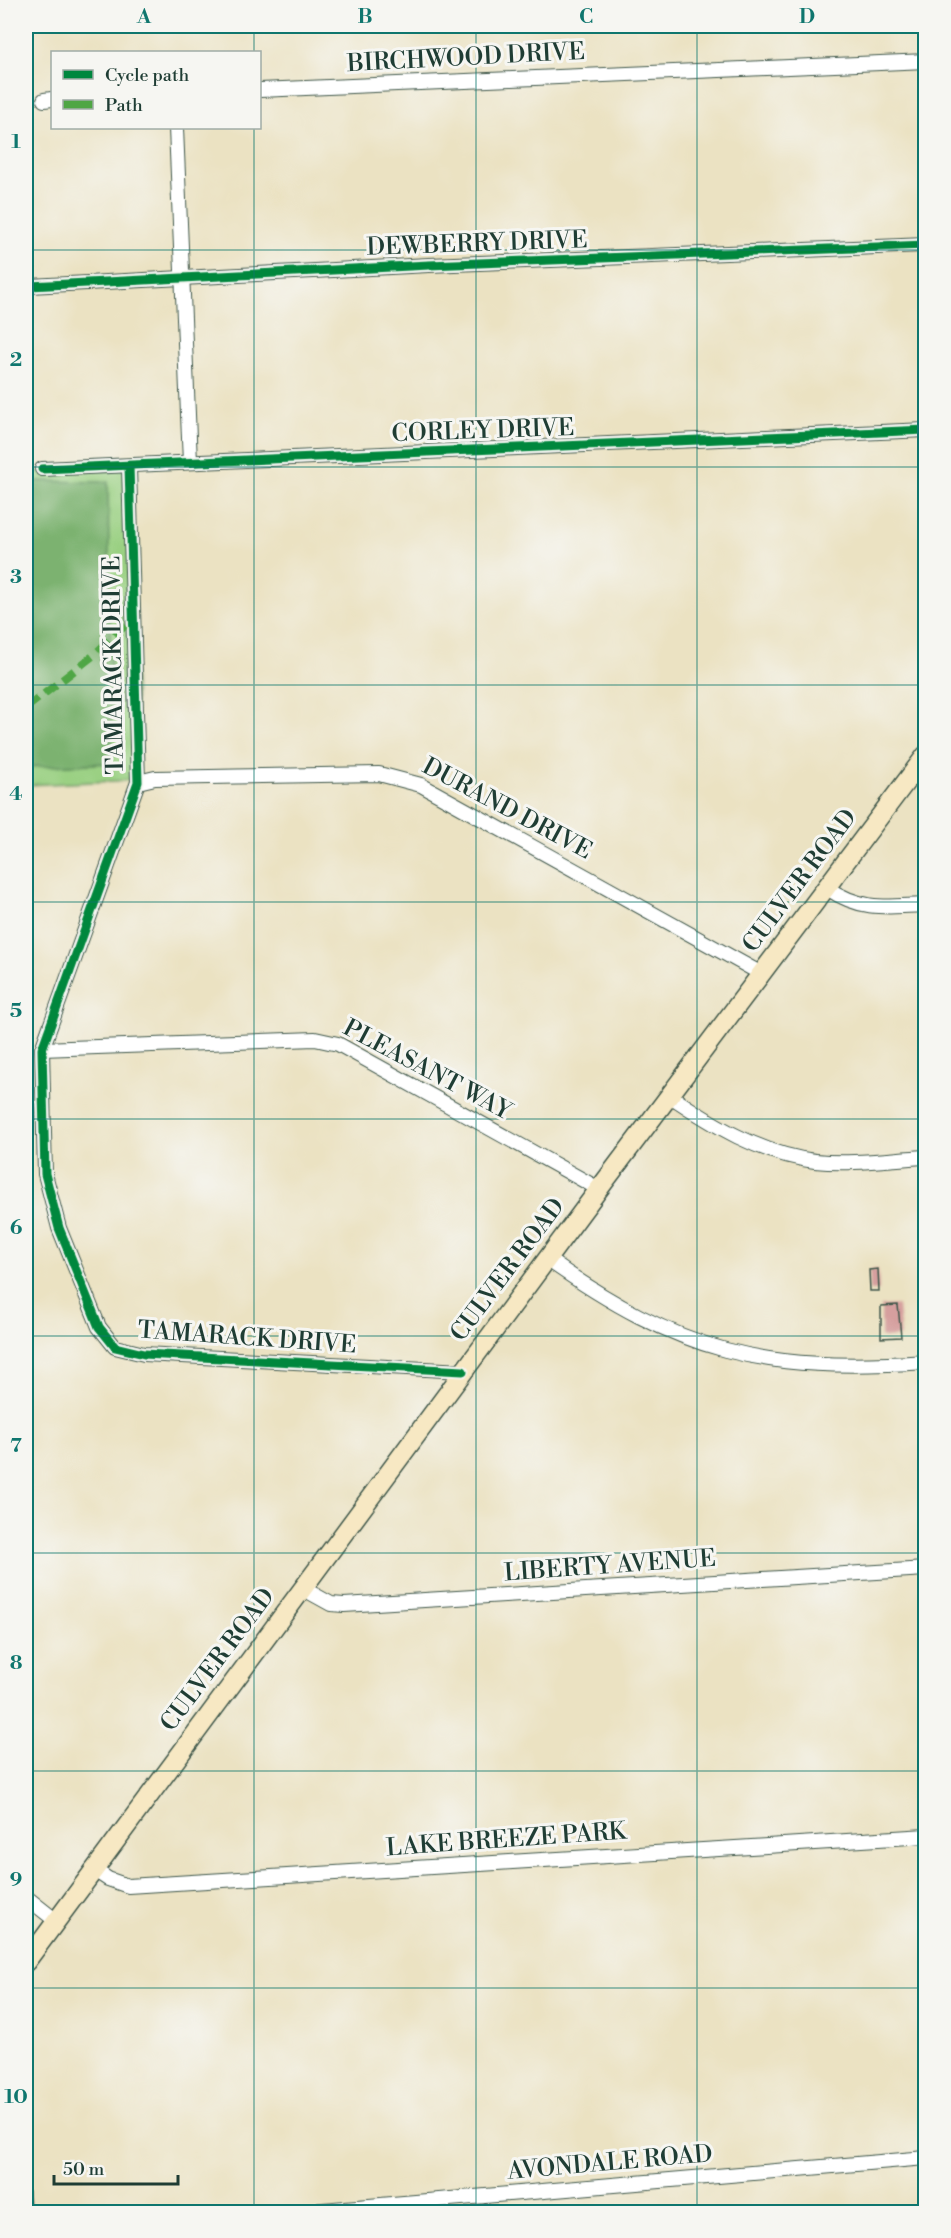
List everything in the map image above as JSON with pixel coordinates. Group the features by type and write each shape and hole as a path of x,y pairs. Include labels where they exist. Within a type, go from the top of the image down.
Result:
{"main road":[{"name":"CULVER ROAD","path":"26,1962 599,1188 926,755"}],"street":[{"name":"BIRCHWOOD DRIVE","path":"261,90 926,61"},
{"path":"176,129 190,462"},
{"name":"DEWBERRY DRIVE","path":"30,286 926,245"},
{"name":"CORLEY DRIVE","path":"42,469 926,430"},
{"name":"TAMARACK DRIVE","path":"129,466 138,782 42,1049 45,1174 59,1228 99,1327 115,1347 144,1354 463,1371"},
{"name":"DURAND DRIVE","path":"138,782 156,778 379,774 401,778 421,785 760,974"},
{"path":"827,888 850,902 862,905 926,905"},
{"name":"PLEASANT WAY","path":"42,1049 303,1039 327,1041 338,1044 599,1188"},
{"path":"669,1095 727,1131 796,1158 835,1162 926,1157"},
{"path":"547,1259 587,1288 636,1316 683,1338 716,1349 755,1358 836,1366 926,1362"},
{"name":"LIBERTY AVENUE","path":"302,1588 316,1598 344,1605 926,1569"},
{"name":"LAKE BREEZE PARK","path":"93,1869 108,1879 128,1886 926,1836"},
{"path":"26,1897 55,1920"},
{"name":"AVONDALE ROAD","path":"299,2212 926,2158"}],"green space":[{"path":"26,409 35,471 128,469 138,780 26,785"},
{"path":"26,481 108,482 112,763 26,767"}],"building":[{"path":"878,1269 879,1291 870,1291 869,1270"},
{"path":"898,1305 901,1337 881,1338 881,1306"},
{"path":"29,2191 30,2212 26,2212 26,2192"}],"marked path":[{"path":"26,708 94,655 133,618"}],"cycle path":[{"path":"30,286 429,265 926,245"},
{"path":"42,469 926,430"},
{"path":"129,466 138,782 42,1049 45,1174 59,1228 99,1327 115,1347 144,1354 463,1371"}]}
